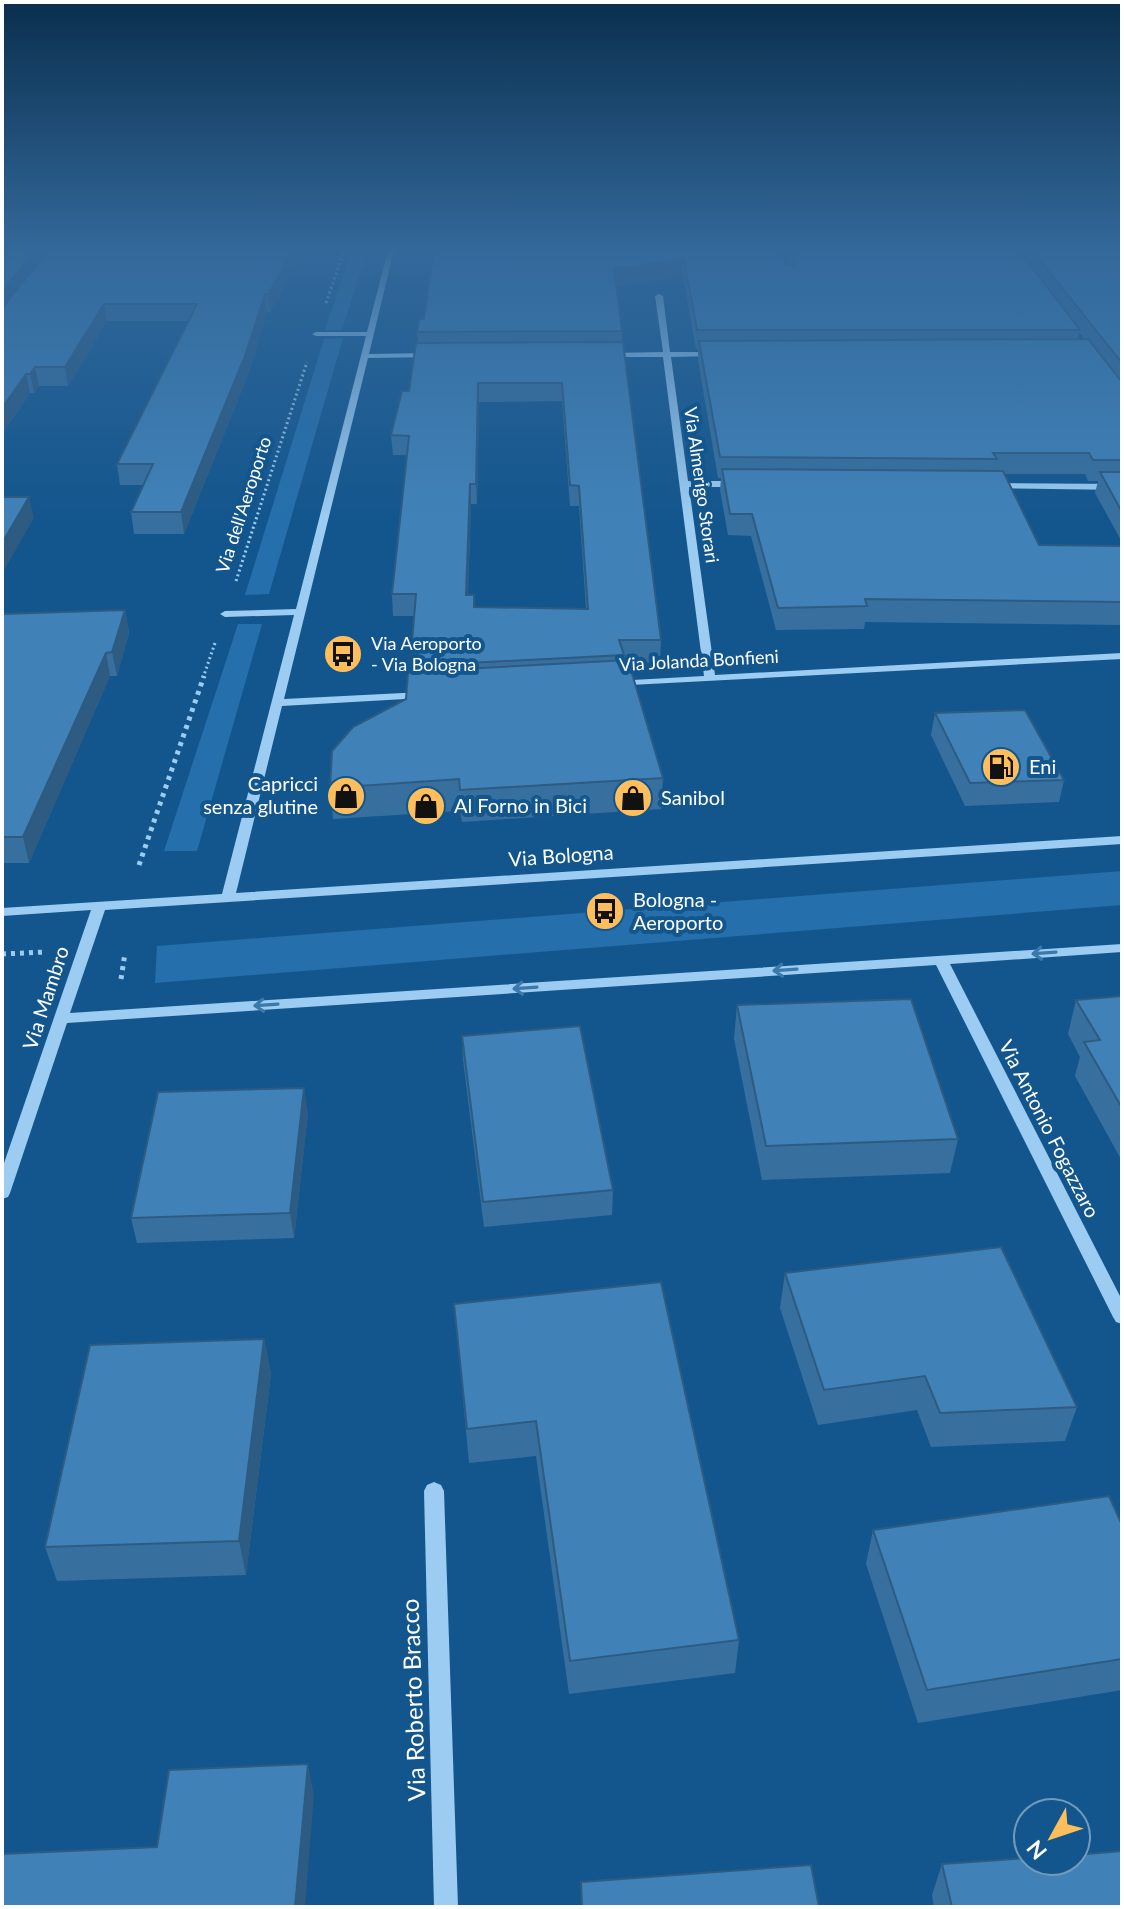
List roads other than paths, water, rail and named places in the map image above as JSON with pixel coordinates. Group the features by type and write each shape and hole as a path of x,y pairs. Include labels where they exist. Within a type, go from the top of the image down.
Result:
{"street":[{"path":"228,898 369,339"},
{"name":"Via Almerigo Storari","path":"665,339 710,679"},
{"path":"603,355 729,354"},
{"path":"365,356 444,355"},
{"path":"684,484 747,484"},
{"path":"981,486 1122,487"},
{"path":"225,614 300,612"},
{"name":"Via Jolanda Bonfieni","path":"602,685 1122,656"},
{"path":"278,703 432,694"},
{"name":"Via Bologna","path":"2,912 1122,840"},
{"name":"Via Mambro","path":"2,1193 99,906"},
{"path":"60,1019 1122,948"},
{"name":"Via Antonio Fogazzaro","path":"941,960 1122,1317"},
{"name":"Via Roberto Bracco","path":"434,1491 446,1907"}],"place":[{"name":"Via Aeroporto - Via Bologna","path":"343,654"},
{"name":"Eni","path":"1001,767"},
{"name":"Capricci senza glutine","path":"346,796"},
{"name":"Sanibol","path":"633,798"},
{"name":"Al Forno in Bici","path":"426,806"},
{"name":"Bologna - Aeroporto","path":"605,911"}]}
